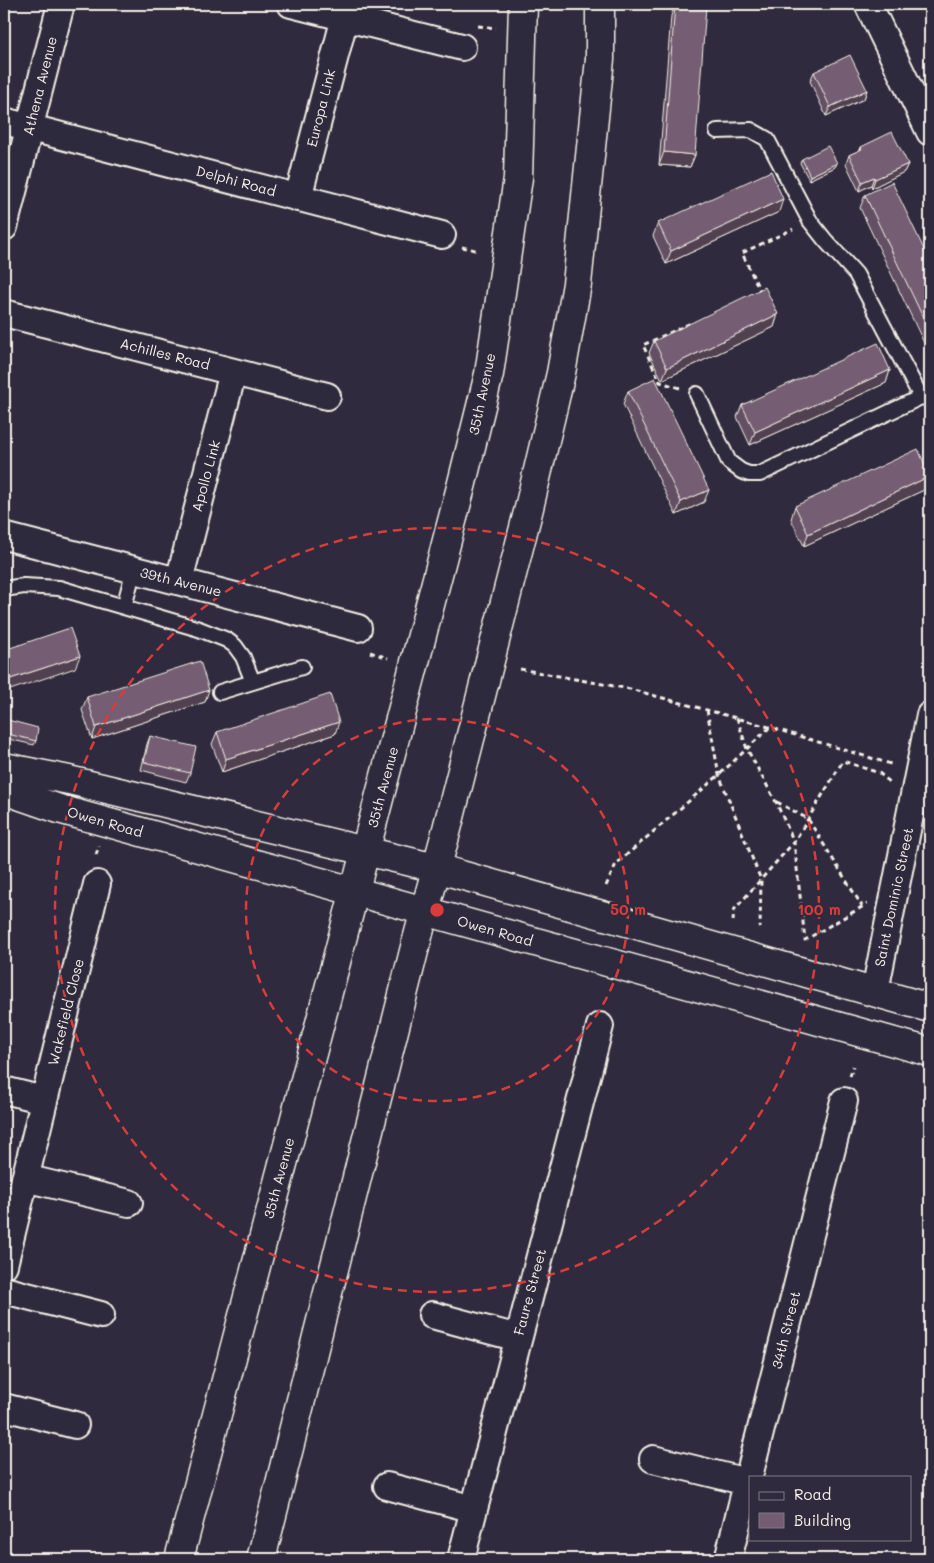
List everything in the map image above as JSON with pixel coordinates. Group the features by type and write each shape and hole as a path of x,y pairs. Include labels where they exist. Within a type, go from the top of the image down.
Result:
{"main road":[{"name":"35th Avenue","path":"179,1559 461,487 488,374 518,178 523,4"},
{"path":"261,1559 529,508 561,373 577,284 600,59 600,4"},
{"path":"4,767 69,780 436,868 930,1008"},
{"name":"Owen Road","path":"4,790 59,810 930,1052"}],"street":[{"name":"Athena Avenue","path":"4,227 61,4"},
{"path":"291,4 462,47"},
{"path":"868,4 930,132"},
{"name":"Europa Link","path":"298,198 345,18"},
{"name":"Delphi Road","path":"4,121 442,235"},
{"name":"Achilles Road","path":"4,313 327,396"},
{"name":"Apollo Link","path":"179,581 233,372"},
{"name":"39th Avenue","path":"4,536 358,628"},
{"name":"Saint Dominic Street","path":"875,992 914,802 925,774 930,715"},
{"name":"Wakefield Close","path":"4,1265 97,884"},
{"name":"Faure Street","path":"461,1559 600,1026"},
{"path":"4,1090 44,1100"},
{"name":"34th Street","path":"728,1559 844,1101"},
{"path":"25,1178 129,1203"},
{"path":"4,1290 101,1315"},
{"path":"432,1315 518,1338"},
{"path":"4,1408 75,1425"},
{"path":"653,1459 747,1482"},
{"path":"387,1486 474,1509"}],"lane":[{"path":"697,394 730,462 741,471 749,474 760,474 925,398 856,274 824,240 810,221 766,138 751,130 718,131"},
{"path":"124,607 134,570"},
{"path":"4,589 24,586 59,588 199,629 227,640 235,646 243,657 253,682"},
{"path":"220,692 302,667"}],"path":[{"path":"475,25 489,27"},
{"path":"751,295 760,291 742,253 810,221"},
{"path":"660,382 643,345 697,320"},
{"path":"520,669 630,688 925,774"},
{"path":"707,710 719,775 761,880 760,928"},
{"path":"737,718 747,749 776,802 794,842 805,940 862,906 895,890"},
{"path":"606,886 616,864 770,728"},
{"path":"733,921 734,910 794,842 843,761 879,773 914,802"},
{"path":"776,802 808,819 862,906"}],"building":[{"path":"675,4 706,6 695,155 664,152"},
{"path":"850,55 867,90 830,107 814,72"},
{"path":"892,132 908,164 875,179 874,177 862,182 849,155"},
{"path":"828,146 837,163 810,176 802,159"},
{"path":"771,171 783,199 671,251 658,223"},
{"path":"892,182 930,262 930,330 865,195"},
{"path":"765,287 778,314 667,368 654,341"},
{"path":"878,343 890,370 755,432 742,405"},
{"path":"655,378 709,490 681,502 628,391"},
{"path":"918,449 930,476 808,534 795,506"},
{"path":"70,628 80,656 4,681 4,650"},
{"path":"200,661 209,690 96,727 87,697"},
{"path":"330,694 339,722 226,759 217,732"},
{"path":"4,719 38,728 36,741 4,733"},
{"path":"150,736 196,747 190,773 144,762"}]}
